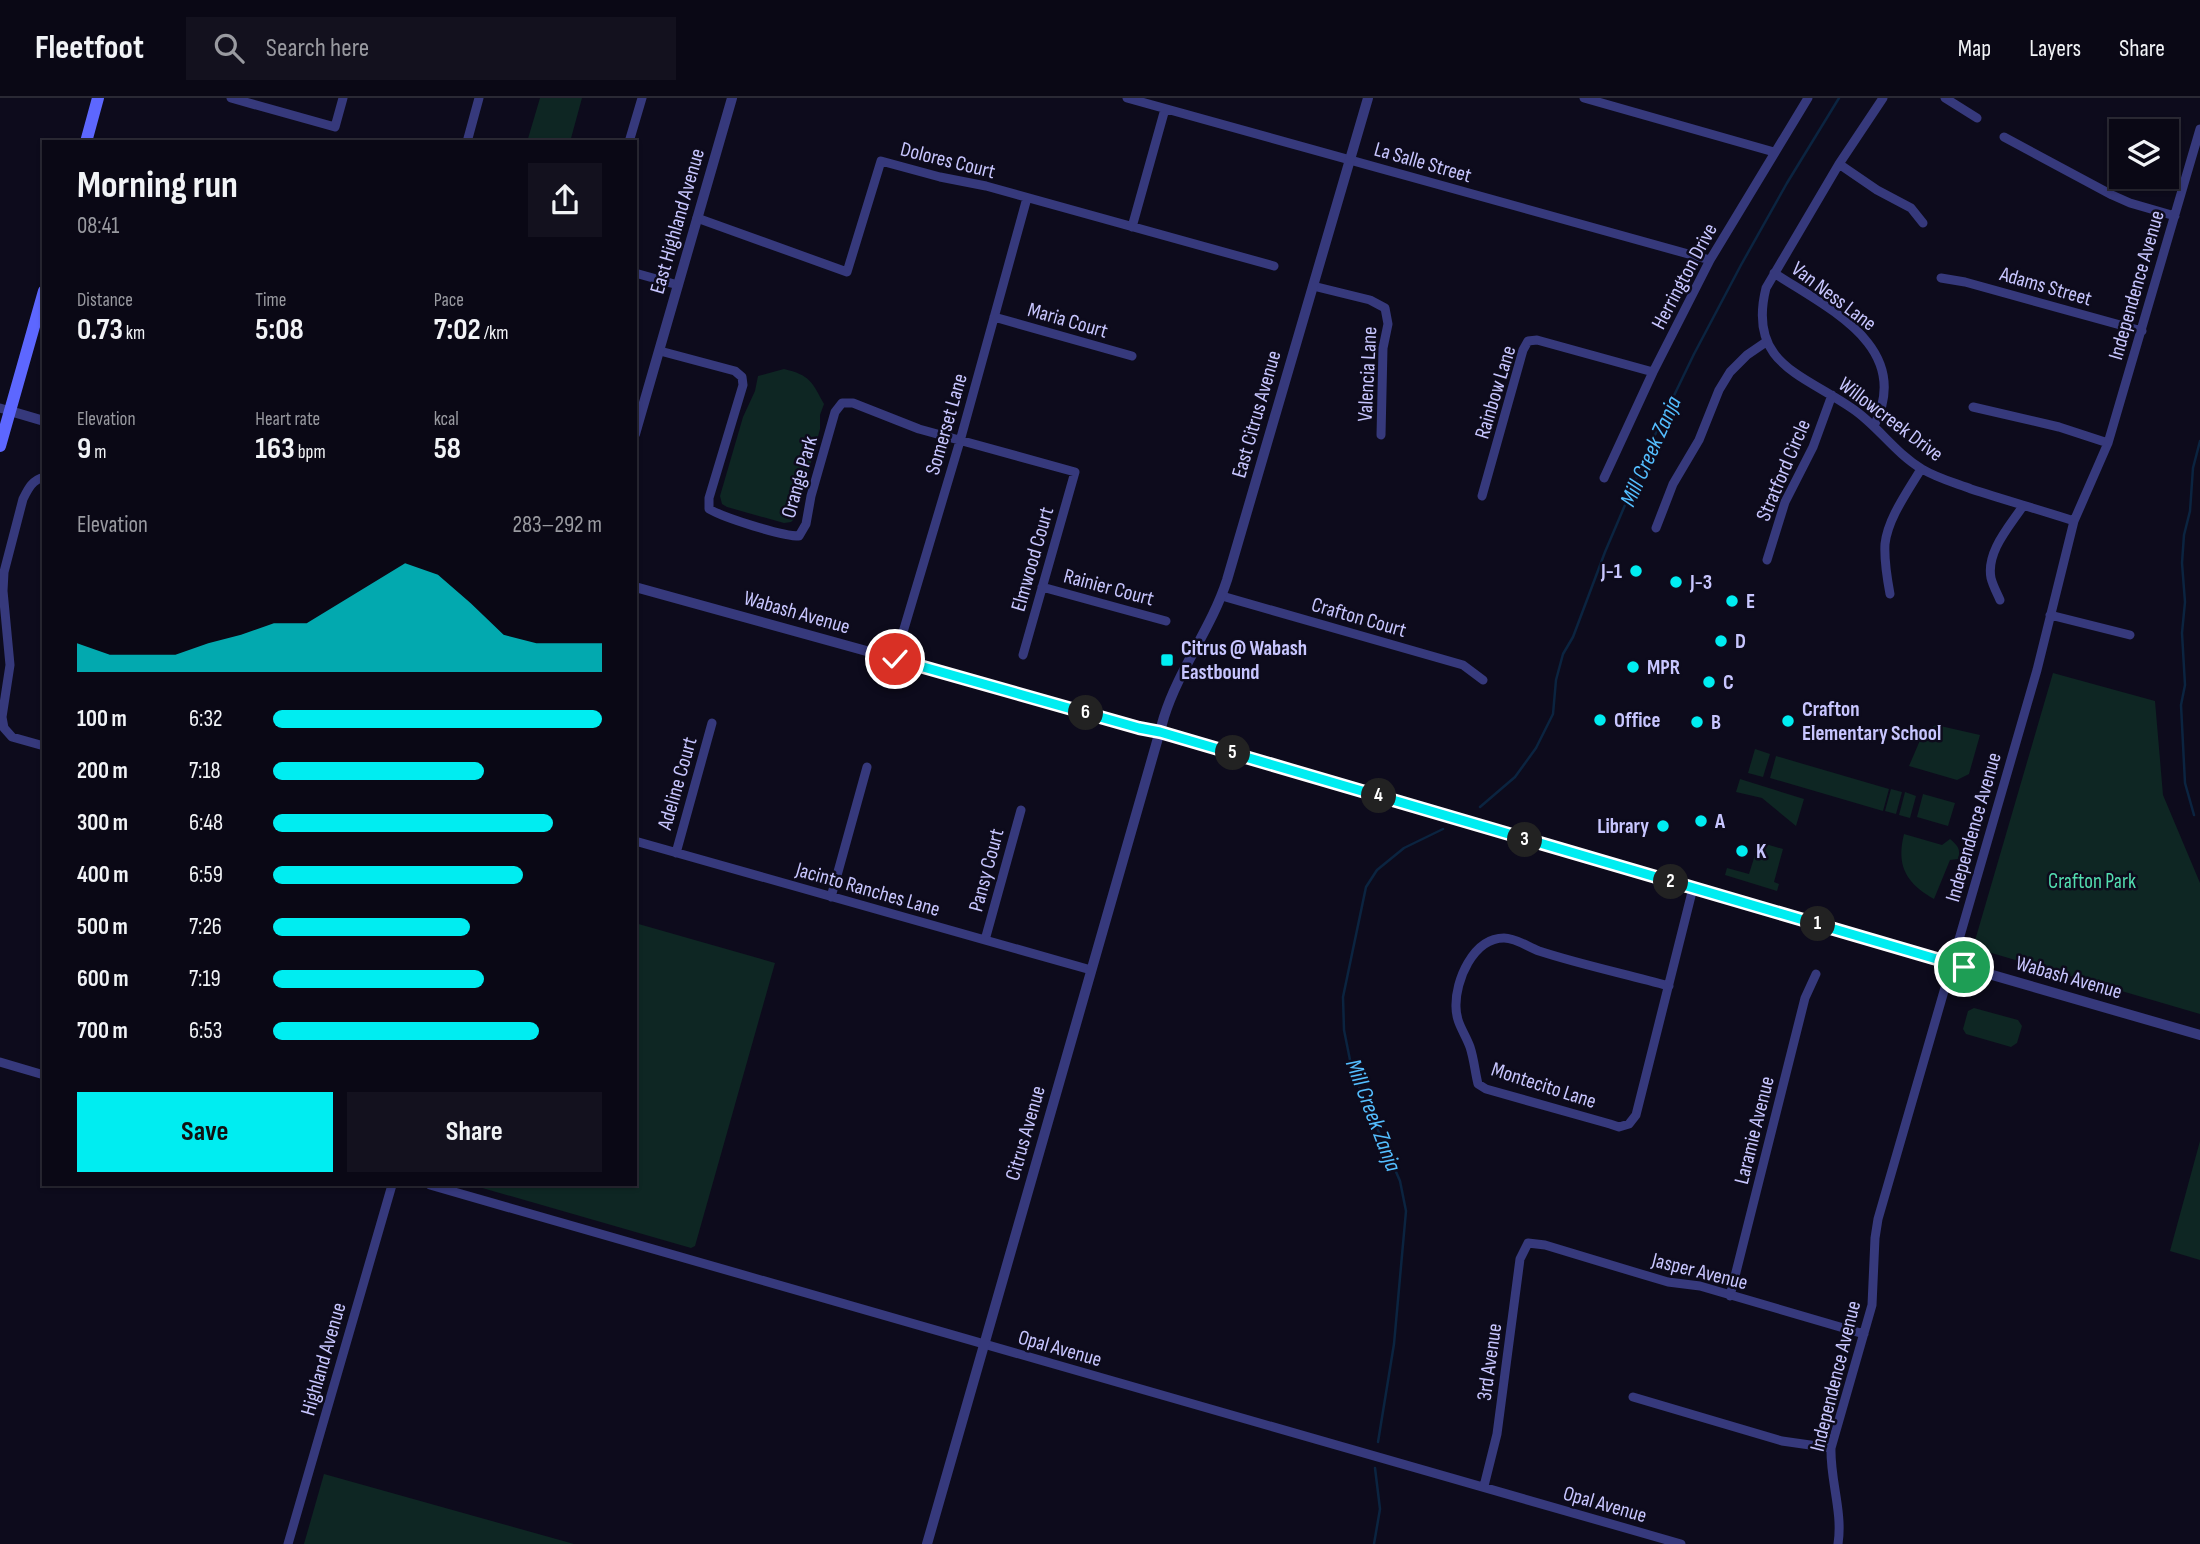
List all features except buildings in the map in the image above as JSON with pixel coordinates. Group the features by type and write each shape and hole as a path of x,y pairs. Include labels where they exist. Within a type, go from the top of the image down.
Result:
{"main road":[{"path":"87,140 98,98"},
{"path":"0,446 5,409 42,297"}],"street":[{"path":"231,98 335,127 343,98"},
{"path":"468,140 479,98"},
{"path":"630,140 642,98"},
{"name":"East Highland Avenue","path":"637,428 732,98"},
{"name":"La Salle Street","path":"1127,98 1710,260"},
{"name":"East Citrus Avenue","path":"1160,732 1175,686 1222,596 1368,98"},
{"path":"1584,98 1774,152"},
{"name":"Herrington Drive","path":"1604,478 1653,372 1710,260 1808,98"},
{"path":"1656,528 1673,484 1699,440 1719,390 1730,372 1747,355 1766,342 1762,306 1766,288 1839,164 1882,98"},
{"path":"1945,98 1977,118"},
{"path":"1132,227 1165,109"},
{"name":"Independence Avenue","path":"1838,1544 1839,1521 1830,1468 1831,1448 1873,1298 1878,1219 2001,796 2074,521 2108,443 2200,128"},
{"path":"2004,137 2112,195 2175,216"},
{"name":"Dolores Court","path":"697,218 847,272 881,161 1274,266"},
{"path":"1839,164 1877,190 1911,208 1923,223"},
{"name":"Somerset Lane","path":"895,659 960,441 1027,198"},
{"name":"Van Ness Lane","path":"1774,273 1834,313 1866,339 1876,353 1885,381 1885,397 1874,426"},
{"path":"637,274 678,285"},
{"name":"Adams Street","path":"1941,278 1965,282 2142,331"},
{"name":"Valencia Lane","path":"1313,286 1370,300 1385,308 1388,324 1383,358 1381,435"},
{"name":"Maria Court","path":"994,317 1132,356"},
{"name":"Rainbow Lane","path":"1482,496 1523,350 1528,341 1536,340 1653,372"},
{"name":"Willowcreek Drive","path":"1766,342 1787,368 1856,410 1896,451 1921,469 1943,479 2074,521"},
{"name":"Orange Park","path":"660,351 735,371 742,377 743,385 709,498 709,509 719,515 787,536 799,536 806,524 811,496 835,412 842,403 853,403 919,429 960,441"},
{"name":"Stratford Circle","path":"1767,560 1785,502 1813,447 1832,395"},
{"path":"1973,407 2059,427 2108,443"},
{"path":"5,409 42,420"},
{"name":"Elmwood Court","path":"960,441 1075,472 1023,655"},
{"path":"1890,594 1885,540 1893,519 1921,469"},
{"path":"41,478 28,488 23,499 4,572 3,592 10,665 2,710 4,728 12,737 42,745"},
{"path":"2000,600 1991,578 1991,564 1996,547 2023,506"},
{"name":"Rainier Court","path":"1042,587 1166,621"},
{"name":"Wabash Avenue","path":"637,588 1160,732 2200,1035"},
{"name":"Crafton Court","path":"1222,596 1463,665 1483,680"},
{"path":"2050,615 2130,635"},
{"name":"Adeline Court","path":"676,853 712,723"},
{"name":"Citrus Avenue","path":"927,1544 1160,732"},
{"path":"831,897 867,767"},
{"name":"Pansy Court","path":"985,940 1021,810"},
{"name":"Jacinto Ranches Lane","path":"637,842 1091,970"},
{"name":"Montecito Lane","path":"1669,986 1539,951 1505,938 1488,943 1478,952 1459,980 1456,1007 1459,1025 1473,1058 1478,1084 1486,1089 1619,1127 1629,1124 1636,1115 1669,986 1693,888"},
{"name":"Laramie Avenue","path":"1730,1296 1805,998 1816,974"},
{"path":"0,1062 42,1074"},
{"name":"Highland Avenue","path":"288,1544 392,1186"},
{"name":"Opal Avenue","path":"433,1186 1681,1544"},
{"name":"Jasper Avenue","path":"1528,1243 1545,1245 1668,1282 1700,1286 1864,1334"},
{"name":"3rd Avenue","path":"1484,1486 1497,1434 1520,1259 1528,1243"},
{"path":"1633,1397 1782,1441 1831,1448"}],"green space":[{"path":"540,98 582,98 571,140 528,140"},
{"path":"784,369 809,380 824,404 820,415 820,429 796,517 791,522 784,523 727,507 722,504 720,496 758,376"},
{"name":"Crafton Park","path":"2053,673 2155,701 2163,795 2200,883 2200,1014 1978,949 1974,944"},
{"path":"1936,725 1980,735 1969,774 1957,780 1909,766 1924,731"},
{"path":"1755,749 1770,754 1763,777 1748,773"},
{"path":"1776,756 1889,789 1883,811 1770,778"},
{"path":"1740,779 1804,799 1796,826 1762,798 1736,792"},
{"path":"1891,789 1902,792 1896,814 1885,811"},
{"path":"1905,792 1916,796 1910,818 1899,815"},
{"path":"1923,794 1955,803 1948,826 1917,817"},
{"path":"1904,834 1942,845 1950,839 1958,848 1958,859 1950,860 1934,899 1916,887 1905,872 1901,855"},
{"path":"1759,842 1783,849 1774,882 1779,884 1777,891 1725,875 1727,868 1749,874"},
{"path":"637,924 775,963 695,1246 691,1248 475,1186 637,1186"},
{"path":"1974,1008 2018,1020 2022,1026 2017,1043 2011,1047 1966,1034 1963,1029 1968,1011"},
{"path":"2200,1141 2200,1260 2170,1251"},
{"path":"324,1474 574,1544 304,1544"}],"waterway":[{"name":"Mill Creek Zanja","path":"1480,807 1515,777 1536,748 1553,714 1556,680 1563,654 1573,637 1605,552 1654,437 1741,265 1839,98"},
{"path":"2194,815 2185,783 2181,705 2185,685 2182,563 2193,468 2200,441"},
{"name":"Mill Creek Zanja","path":"1378,1442 1394,1344 1406,1211 1400,1181 1350,1060 1344,1030 1343,997 1366,887 1377,870 1404,848 1443,829"},
{"name":"Mill Creek Zanja","path":"1374,1544 1380,1509 1375,1468"}],"place":[{"name":"J-1","path":"1636,571"},
{"name":"J-3","path":"1676,582"},
{"name":"E","path":"1732,601"},
{"name":"D","path":"1721,641"},
{"name":"Citrus @ Wabash Eastbound","path":"1167,660"},
{"name":"MPR","path":"1633,667"},
{"name":"C","path":"1709,682"},
{"name":"Office","path":"1600,720"},
{"name":"Crafton Elementary School","path":"1788,721"},
{"name":"B","path":"1697,722"},
{"name":"A","path":"1701,821"},
{"name":"Library","path":"1663,826"},
{"name":"K","path":"1742,851"}],"route":[{"path":"895,659 1160,732 1964,967"}]}
